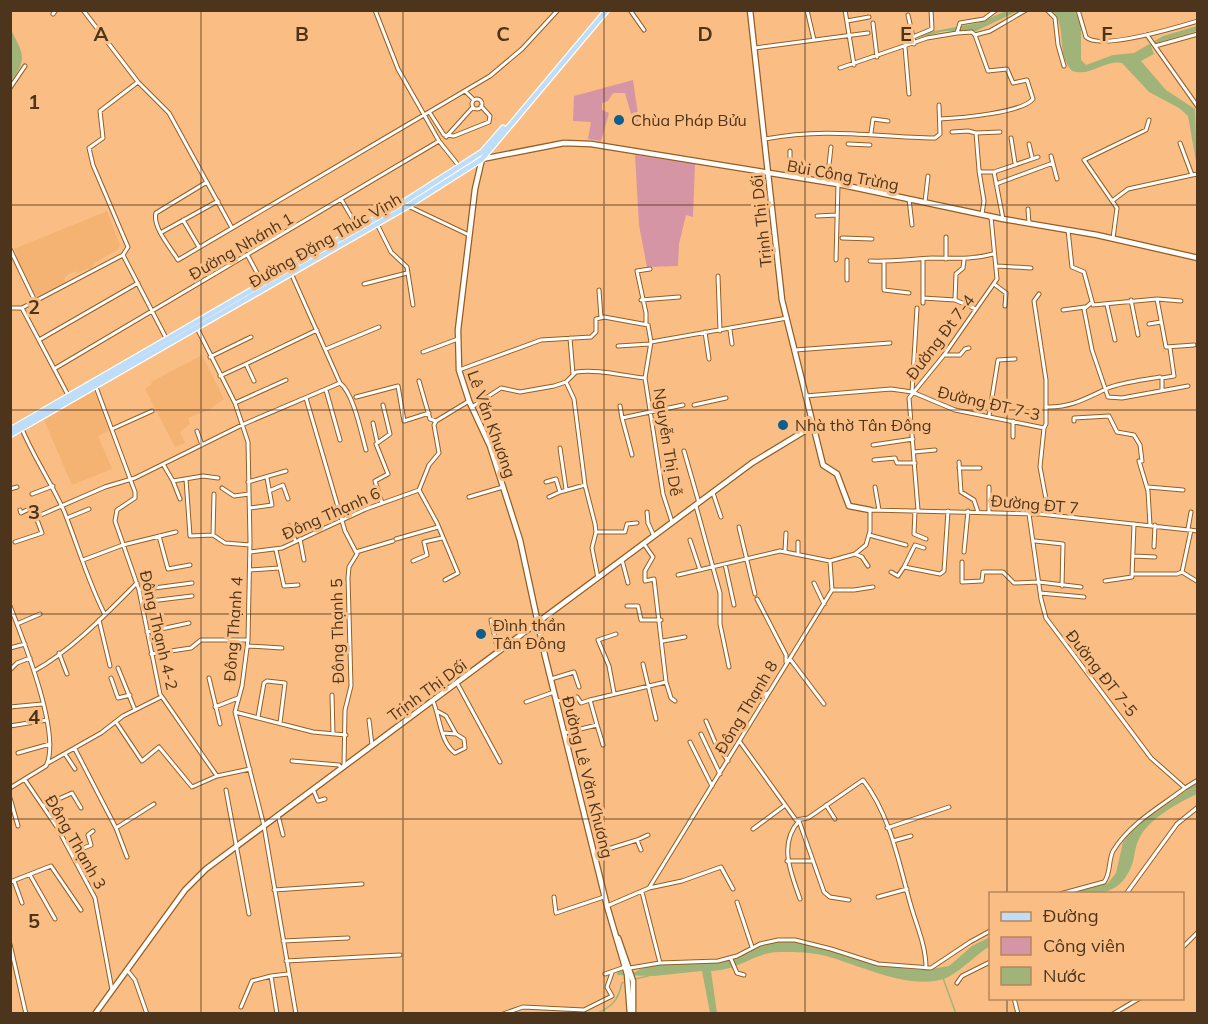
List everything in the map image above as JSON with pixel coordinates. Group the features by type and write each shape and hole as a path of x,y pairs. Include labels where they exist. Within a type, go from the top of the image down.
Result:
{"main road":[{"name":"Đường Đặng Thúc Vịnh","path":"10,435 167,340 408,206 480,156 605,10"},
{"name":"Đường Đặng Thúc Vịnh","path":"10,430 96,387 262,284 480,156"}],"street":[{"path":"83,10 138,82 169,113 232,228"},
{"path":"375,10 398,69 439,141 460,168"},
{"path":"207,182 156,213 154,218 178,260 490,76 522,49 558,10"},
{"path":"630,10 644,30"},
{"name":"Trịnh Thị Dối","path":"750,10 776,251 787,318 805,396 823,465 837,474 847,504 854,508 870,510"},
{"path":"807,10 814,40"},
{"path":"845,10 854,65"},
{"path":"913,37 932,29 931,10"},
{"path":"958,30 962,22 984,19 996,10"},
{"path":"975,35 990,31 1026,10"},
{"path":"1047,10 1055,18 1058,45 1064,66"},
{"path":"1078,10 1086,37 1096,42 1147,35 1197,21"},
{"path":"908,15 914,44"},
{"path":"847,21 869,17"},
{"path":"873,23 877,57"},
{"path":"840,68 958,30 972,32 975,35 988,71 1007,69 1013,83 1028,80 1033,99 1031,103 976,116 940,119"},
{"path":"753,48 868,33"},
{"path":"1153,44 1197,34"},
{"path":"1147,35 1197,107"},
{"path":"905,47 909,94"},
{"path":"10,88 25,66"},
{"path":"10,308 22,308 123,255 128,247 93,165 89,148 103,138 99,111 138,82"},
{"path":"446,137 488,123 490,116 481,106 480,99 474,99 465,91"},
{"path":"446,137 473,106 474,99"},
{"path":"765,139 798,133 871,133 900,138 935,138 940,134 939,105"},
{"path":"473,106 477,109 481,106"},
{"path":"430,113 446,137"},
{"path":"871,133 873,119 888,121"},
{"path":"1113,238 1117,213 1112,201 1085,164 1085,158 1146,130 1149,120"},
{"path":"952,132 968,130 976,133 1000,132"},
{"path":"976,133 984,201 982,214"},
{"path":"1011,138 1015,163"},
{"name":"Đường Nhánh 1","path":"54,369 439,141"},
{"name":"Bùi Công Trừng","path":"480,156 577,143 838,184 1003,219 1113,238 1197,258"},
{"path":"1180,143 1191,175"},
{"path":"848,144 870,145"},
{"path":"1029,144 1032,158"},
{"path":"827,183 831,147"},
{"path":"790,151 790,177"},
{"name":"Lê Văn Khương","path":"480,156 458,339 459,370 469,401 490,446 520,540 538,624"},
{"path":"979,170 994,172 1038,156"},
{"path":"1051,156 1057,179"},
{"path":"996,184 1053,163"},
{"path":"994,172 1003,219"},
{"path":"1112,201 1128,189 1197,174"},
{"path":"925,202 928,176"},
{"path":"836,260 838,184"},
{"path":"341,198 358,228"},
{"path":"909,199 912,225"},
{"path":"162,232 218,201"},
{"path":"408,206 469,235"},
{"path":"1028,209 1029,223"},
{"path":"817,216 837,215"},
{"name":"Đường Đt 7-4","path":"926,539 914,534 915,463 909,398 944,355 994,284 997,266 993,254 991,216"},
{"path":"183,220 199,248"},
{"path":"376,224 391,252 406,267 413,305"},
{"path":"1068,230 1072,267 1084,272 1091,303"},
{"path":"946,237 946,259"},
{"path":"842,238 872,239"},
{"path":"10,249 35,301"},
{"path":"870,261 964,260 993,254"},
{"path":"123,255 167,340"},
{"path":"248,256 262,284"},
{"path":"847,260 847,280"},
{"path":"923,260 923,303"},
{"path":"955,300 956,274 963,268 964,260"},
{"path":"884,262 884,290 909,293"},
{"path":"997,266 1031,268"},
{"name":"Nguyễn Thị Dễ","path":"650,269 637,271 650,343 645,378 663,494 673,523"},
{"path":"291,273 340,383 345,387 356,413 366,450"},
{"path":"364,284 407,273"},
{"path":"718,276 720,331"},
{"path":"39,340 138,283"},
{"path":"994,284 1006,293 1005,306"},
{"path":"599,290 601,318"},
{"path":"1039,294 1034,301 1045,369 1044,428"},
{"path":"641,300 679,297"},
{"path":"923,298 955,300 976,309"},
{"path":"1157,299 1165,344 1170,348 1174,376 1162,378 1162,390"},
{"path":"1062,310 1085,307 1091,303 1107,305 1131,300 1157,299 1181,301"},
{"path":"1131,300 1138,335"},
{"path":"1107,305 1115,340"},
{"path":"1085,307 1092,350 1104,391 1112,399 1188,386"},
{"path":"22,308 70,399"},
{"path":"912,392 917,308"},
{"path":"459,370 541,340 594,335 594,323 601,318 646,324"},
{"path":"618,346 730,330 787,318"},
{"path":"1149,324 1161,322"},
{"name":"Đông Thạnh 4","path":"195,326 235,403 244,424 248,442 250,508 248,646 242,686 235,712 264,826 296,1014"},
{"path":"326,349 379,327"},
{"path":"220,376 316,330"},
{"path":"730,330 732,344"},
{"path":"705,332 709,358"},
{"path":"210,357 251,337"},
{"path":"570,338 573,374"},
{"path":"423,352 458,339"},
{"path":"794,350 890,343"},
{"path":"1170,348 1194,345"},
{"path":"944,355 960,355 969,348"},
{"path":"989,416 998,360 1015,359"},
{"path":"246,364 254,381"},
{"path":"472,407 501,388 520,392 566,382 573,374 592,370 645,378"},
{"path":"1046,407 1072,406 1079,399 1160,377"},
{"path":"235,403 286,380"},
{"path":"419,381 430,419 436,421"},
{"path":"566,382 574,399 585,485 596,532 592,548 598,578"},
{"path":"36,517 61,505 131,479 244,424 340,383"},
{"path":"356,397 398,386 404,421 429,413"},
{"path":"96,387 131,479"},
{"name":"Đường ĐT 7-3","path":"805,396 891,389 912,392 947,408 1044,428 1040,467 1049,515"},
{"path":"326,390 340,440"},
{"path":"306,398 342,520 356,552 438,527"},
{"path":"694,405 726,398"},
{"path":"445,580 458,574 419,490 429,465 439,453 434,425 436,421 469,401"},
{"path":"377,441 390,434 383,405"},
{"path":"622,418 683,405"},
{"path":"620,406 632,455"},
{"path":"112,429 152,411"},
{"path":"1074,421 1074,418 1109,416 1117,432 1134,435 1140,445 1141,461 1148,487 1150,525"},
{"path":"1013,421 1013,437"},
{"path":"373,423 376,444 388,474 375,481 382,503"},
{"name":"Trịnh Thị Dối","path":"95,1014 196,877 712,493 771,451 813,426"},
{"path":"22,429 34,458 53,486 105,615"},
{"path":"197,431 202,445"},
{"path":"873,445 913,439"},
{"path":"560,448 566,489"},
{"path":"914,452 934,450"},
{"path":"684,451 720,593 720,624 729,667"},
{"path":"874,460 895,458 897,463 915,463"},
{"path":"959,462 961,492 974,500 978,512"},
{"path":"163,464 173,480 180,499"},
{"path":"959,468 980,468"},
{"path":"248,482 286,471"},
{"path":"173,480 203,476 218,478"},
{"path":"250,508 272,505 267,478"},
{"name":"Đông Thạnh 4-2","path":"131,479 135,498 123,505 116,514 117,532 139,590 161,697 217,776"},
{"path":"186,479 190,536 213,535 225,543 250,545"},
{"path":"546,482 556,479 560,492"},
{"path":"269,491 284,485 288,500"},
{"path":"549,497 566,489 585,485"},
{"path":"32,494 53,486"},
{"path":"10,489 18,487"},
{"path":"469,497 503,487"},
{"path":"875,487 879,510"},
{"path":"988,512 989,487"},
{"path":"1148,487 1183,490"},
{"path":"222,488 234,496 249,494"},
{"name":"Đông Thạnh 6","path":"250,552 276,550 382,503 419,490"},
{"path":"712,493 721,517"},
{"path":"213,535 214,494"},
{"path":"15,542 42,533 32,508 21,513 20,510"},
{"path":"67,518 88,509"},
{"path":"678,575 785,551 830,561 855,554 866,545 869,535 870,510"},
{"name":"Đường ĐT 7","path":"870,510 1049,515 1197,531"},
{"path":"904,567 940,574 944,571 948,511"},
{"path":"964,552 968,511"},
{"path":"647,512 648,523 654,536"},
{"path":"1182,572 1191,512"},
{"name":"Đường ĐT 7-5","path":"1029,514 1035,541 1040,593 1046,618 1151,758 1185,788"},
{"path":"596,532 625,532 627,524 637,524"},
{"path":"1134,524 1134,574"},
{"path":"1154,547 1155,525"},
{"path":"289,526 298,540 304,560"},
{"path":"739,527 745,556 749,559 755,594"},
{"path":"83,560 123,545 176,532"},
{"path":"785,551 786,533"},
{"path":"869,535 906,544"},
{"path":"159,536 168,569 190,565"},
{"path":"413,561 427,555 424,542 442,538"},
{"path":"690,540 700,570"},
{"path":"1035,541 1063,544 1062,586"},
{"path":"798,542 798,553"},
{"path":"644,544 654,560 645,571 645,581 654,579 661,620 666,682 671,698 675,701"},
{"path":"891,572 898,576 915,544 924,548"},
{"path":"276,550 284,586 298,585"},
{"name":"Đông Thạnh 5","path":"343,767 345,710 351,687 348,578 349,567 356,552"},
{"path":"855,554 862,557 868,566"},
{"path":"1134,556 1155,557"},
{"path":"622,560 628,583"},
{"path":"830,561 832,590 873,587"},
{"path":"962,562 962,582 979,583 982,581 983,572 990,571 1005,572 1014,583 1039,582 1081,587"},
{"path":"724,564 734,604"},
{"path":"250,570 279,568"},
{"path":"1105,581 1132,577 1134,574 1182,572"},
{"path":"1182,572 1197,582"},
{"path":"34,671 105,615 137,583"},
{"path":"139,590 192,583"},
{"path":"814,583 824,604"},
{"name":"Đông Thạnh 8","path":"607,906 649,888 832,590"},
{"path":"1040,593 1084,597"},
{"path":"142,602 192,596"},
{"path":"757,599 786,656 786,664"},
{"path":"10,606 30,658 47,720 50,744 48,763"},
{"path":"627,606 638,606 641,620 661,620"},
{"path":"18,624 40,614"},
{"path":"99,620 110,666"},
{"path":"491,620 498,653"},
{"path":"147,632 189,623"},
{"name":"Đường Lê Văn Khương","path":"538,624 607,906 628,969"},
{"path":"614,693 607,659 598,640 616,634"},
{"path":"663,641 686,637"},
{"path":"151,654 191,648 201,640 248,640"},
{"path":"10,648 25,644"},
{"path":"248,646 282,648"},
{"path":"59,653 67,674"},
{"path":"10,670 17,663 30,658"},
{"path":"790,659 824,704"},
{"path":"643,664 656,719"},
{"path":"118,668 135,710"},
{"path":"550,679 574,672 579,687"},
{"path":"111,678 118,698 130,695"},
{"path":"209,678 220,724"},
{"path":"258,717 264,683 267,681 285,683 280,723"},
{"path":"556,701 572,696 577,697 581,703 666,682"},
{"path":"457,683 500,762"},
{"path":"526,702 554,692"},
{"path":"755,697 770,692"},
{"path":"332,695 333,734"},
{"path":"10,788 135,710 161,697"},
{"path":"215,707 238,698"},
{"path":"433,700 443,733 449,749 455,753 465,748 464,739 456,734 443,733"},
{"path":"590,700 603,745"},
{"path":"10,707 42,704"},
{"path":"437,711 446,716 456,734"},
{"path":"235,712 314,732 345,735"},
{"path":"10,726 47,720"},
{"path":"369,720 372,745"},
{"path":"706,721 715,742 728,761"},
{"path":"116,722 142,761 159,747 192,787 217,776 250,770"},
{"path":"564,733 597,725"},
{"path":"701,734 720,774"},
{"path":"690,742 712,786"},
{"path":"740,742 784,806 799,821 825,892 830,897 849,900"},
{"path":"18,753 50,744"},
{"path":"75,749 116,828 127,857"},
{"path":"65,754 75,769"},
{"path":"292,761 343,767"},
{"name":"Đông Thạnh 3","path":"25,780 72,853 97,904 112,990"},
{"path":"800,899 787,861 792,828 799,821 826,806 863,780 893,842 924,943 926,968"},
{"path":"1067,892 1104,882 1112,853 1131,828 1197,780"},
{"path":"313,789 318,801 325,799"},
{"path":"226,790 249,914"},
{"path":"43,806 72,793 81,808"},
{"path":"10,798 18,826"},
{"path":"116,828 154,804"},
{"path":"753,829 784,806"},
{"path":"826,806 835,819"},
{"path":"887,828 949,807"},
{"path":"1127,892 1177,824 1197,807"},
{"path":"278,815 283,835"},
{"path":"72,853 90,845 87,835 93,831"},
{"path":"595,853 648,836"},
{"path":"893,842 911,836"},
{"path":"637,840 641,850"},
{"path":"787,861 813,861"},
{"path":"22,903 12,882 51,866 54,867 81,910"},
{"path":"649,888 682,881 721,867 733,889"},
{"path":"30,876 55,919"},
{"path":"274,890 362,884"},
{"path":"878,897 907,889"},
{"path":"642,892 660,963"},
{"path":"554,897 556,913 606,896"},
{"path":"736,902 752,947"},
{"path":"605,974 660,963 698,964 731,959 752,947 778,940 795,940 878,964 926,968 941,964 970,942 989,932"},
{"path":"1184,946 1197,932"},
{"path":"283,941 348,938"},
{"path":"10,944 26,1014"},
{"path":"286,961 400,955"},
{"path":"731,959 735,970 744,975"},
{"path":"957,983 962,976 989,962"},
{"path":"628,969 632,993 632,1014"},
{"path":"127,970 135,980 147,1014"},
{"path":"503,1014 523,1007 584,1010 612,996 607,987 612,973"},
{"path":"241,1007 252,981 288,974"},
{"path":"271,976 277,1014"},
{"path":"1113,1014 1138,1000"}],"shaded area":[{"path":"107,211 120,245 118,249 95,263 90,270 88,268 77,274 76,271 67,275 64,279 66,283 35,299 14,249"},
{"path":"202,355 224,399 209,410 188,418 190,424 180,432 185,443 175,447 145,389 152,384 151,382"},
{"path":"94,391 110,430 98,436 112,469 72,485 44,420"}],"green space":[{"path":"633,80 640,128 631,127 631,114 625,93 613,93 608,101 602,103 602,110 609,113 601,141 588,139 591,122 573,121 574,96"},
{"path":"635,155 695,164 693,217 686,215 679,244 678,266 647,267 639,225"}],"water":[{"path":"1006,11 1018,11 976,31 945,31 917,38 923,33 978,23"},
{"path":"1052,11 1075,11 1081,24 1081,60 1086,65 1113,55 1134,53 1163,36 1197,26 1197,31 1151,46 1154,54 1141,61 1166,90 1195,109 1197,167 1188,116 1179,108 1149,92 1122,63 1110,63 1085,72 1072,71 1064,56 1057,17"},
{"path":"10,28 22,55 20,66 11,81"},
{"path":"1197,783 1197,794 1164,812 1143,832 1137,844 1133,862 1123,881 1116,887 1101,892 1076,892 1108,883 1116,873 1123,842 1132,829"},
{"path":"989,938 989,947 955,973 936,981 921,982 888,976 815,954 780,952 763,955 730,968 711,971 717,1013 710,1013 702,971 654,976 617,975 618,971 635,972 647,966 724,961 743,955 761,944 778,941 797,941 908,969 926,970 949,966 972,946"}],"waterway":[{"path":"635,979 648,976"},
{"path":"943,978 956,1014"},
{"path":"595,1014 613,1003 622,983 625,982"}],"place":[{"name":"Chùa Pháp Bửu","path":"619,120"},
{"name":"Nhà thờ Tân Đông","path":"783,425"},
{"name":"Đình thần Tân Đông","path":"481,634"}]}
